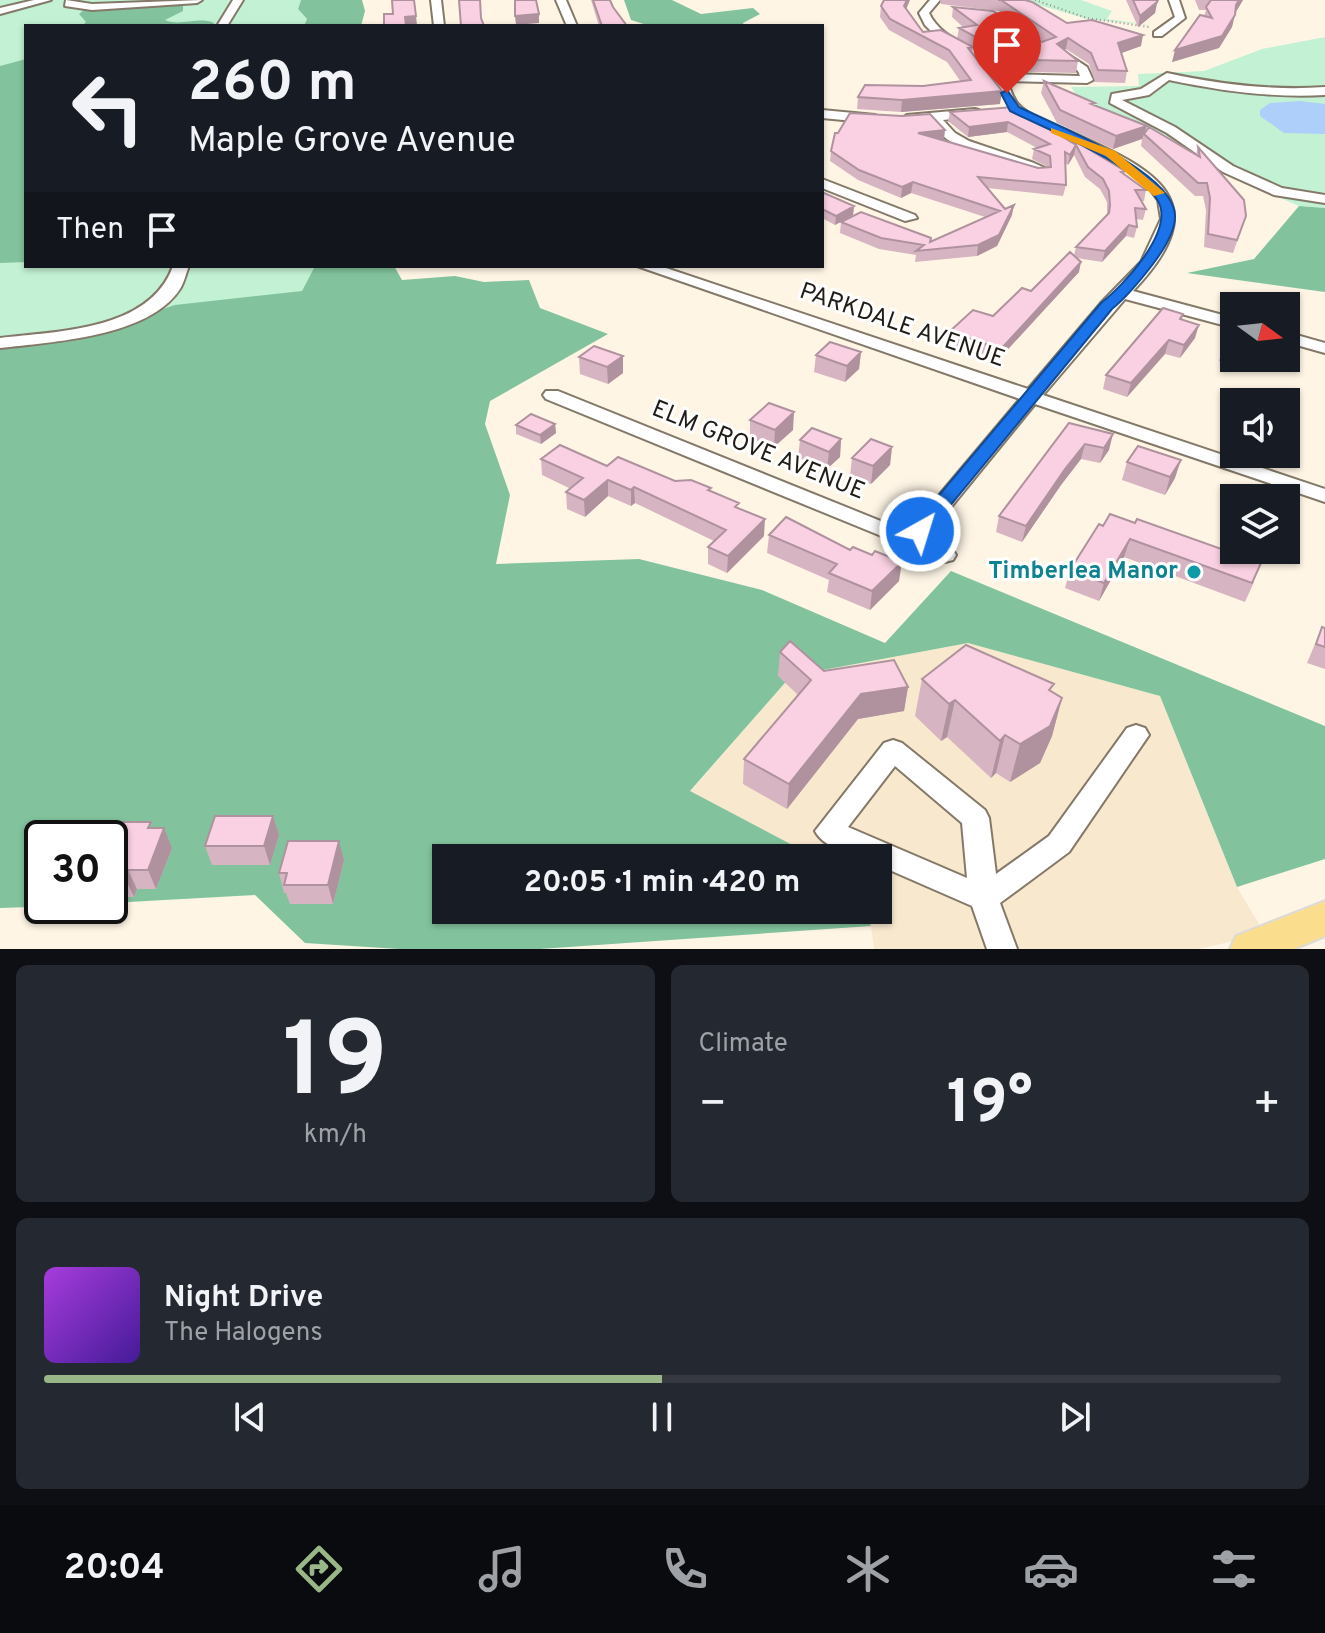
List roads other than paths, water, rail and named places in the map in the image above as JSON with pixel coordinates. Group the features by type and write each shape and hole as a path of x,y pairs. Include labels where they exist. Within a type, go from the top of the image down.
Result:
{"main road":[{"path":"1250,949 1325,918"}],"street":[{"path":"0,11 46,0"},
{"path":"71,0 69,4 77,7 197,0"},
{"path":"223,24 238,0"},
{"path":"436,0 439,24"},
{"path":"561,0 571,24"},
{"path":"1162,32 1180,18 1174,0"},
{"path":"933,6 925,17 938,34 989,63 1014,109"},
{"path":"999,77 1087,80 1083,69 1064,55"},
{"path":"1325,91 1290,93 1212,86 1167,76 1145,92 1116,97 1116,103 1171,130 1228,169 1279,192 1325,199"},
{"path":"911,542 1031,395 1107,306 1123,293 1158,248 1169,216 1164,199 1151,183 1110,154 1014,109 999,110"},
{"path":"824,114 876,119 983,112"},
{"path":"935,117 964,146 1008,156 1042,172"},
{"path":"824,184 910,218"},
{"path":"0,343 79,334 141,314 165,302 175,289 180,268"},
{"name":"PARKDALE AVENUE","path":"666,269 1325,496"},
{"path":"1123,293 1220,319"},
{"path":"1300,341 1325,348"},
{"name":"ELM GROVE AVENUE","path":"552,395 945,555"},
{"path":"984,898 1059,844 1136,735"},
{"path":"984,898 829,831 893,750 975,818 984,898 1002,949"}],"water":[{"path":"1300,101 1325,104 1325,134 1284,133 1260,116 1260,110 1270,103"}],"place":[{"name":"Timberlea Manor","path":"1194,572"}]}
